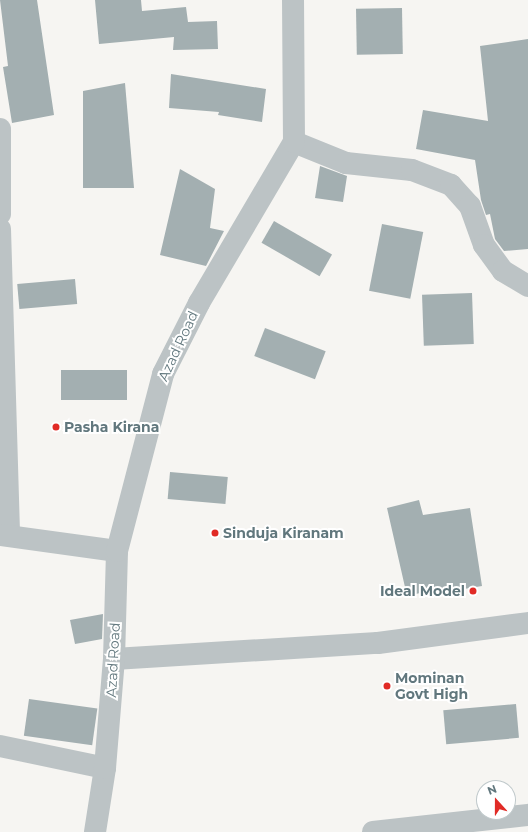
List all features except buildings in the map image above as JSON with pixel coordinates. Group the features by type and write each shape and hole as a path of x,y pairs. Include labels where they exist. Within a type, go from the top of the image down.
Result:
{"street":[{"path":"293,0 294,142 346,163 412,170 451,185 470,206 484,245 503,271 528,286"},
{"path":"0,129 0,214"},
{"name":"Azad Road","path":"95,832 104,768 114,659 117,551 163,374 199,304 294,142"},
{"path":"0,229 4,535 117,551"},
{"path":"114,659 378,643 528,623"},
{"path":"0,746 104,768"},
{"path":"373,832 528,815"}],"place":[{"name":"Pasha Kirana","path":"56,427"},
{"name":"Sinduja Kiranam","path":"215,533"},
{"name":"Ideal Model","path":"473,591"},
{"name":"Mominan Govt High","path":"387,686"}]}
